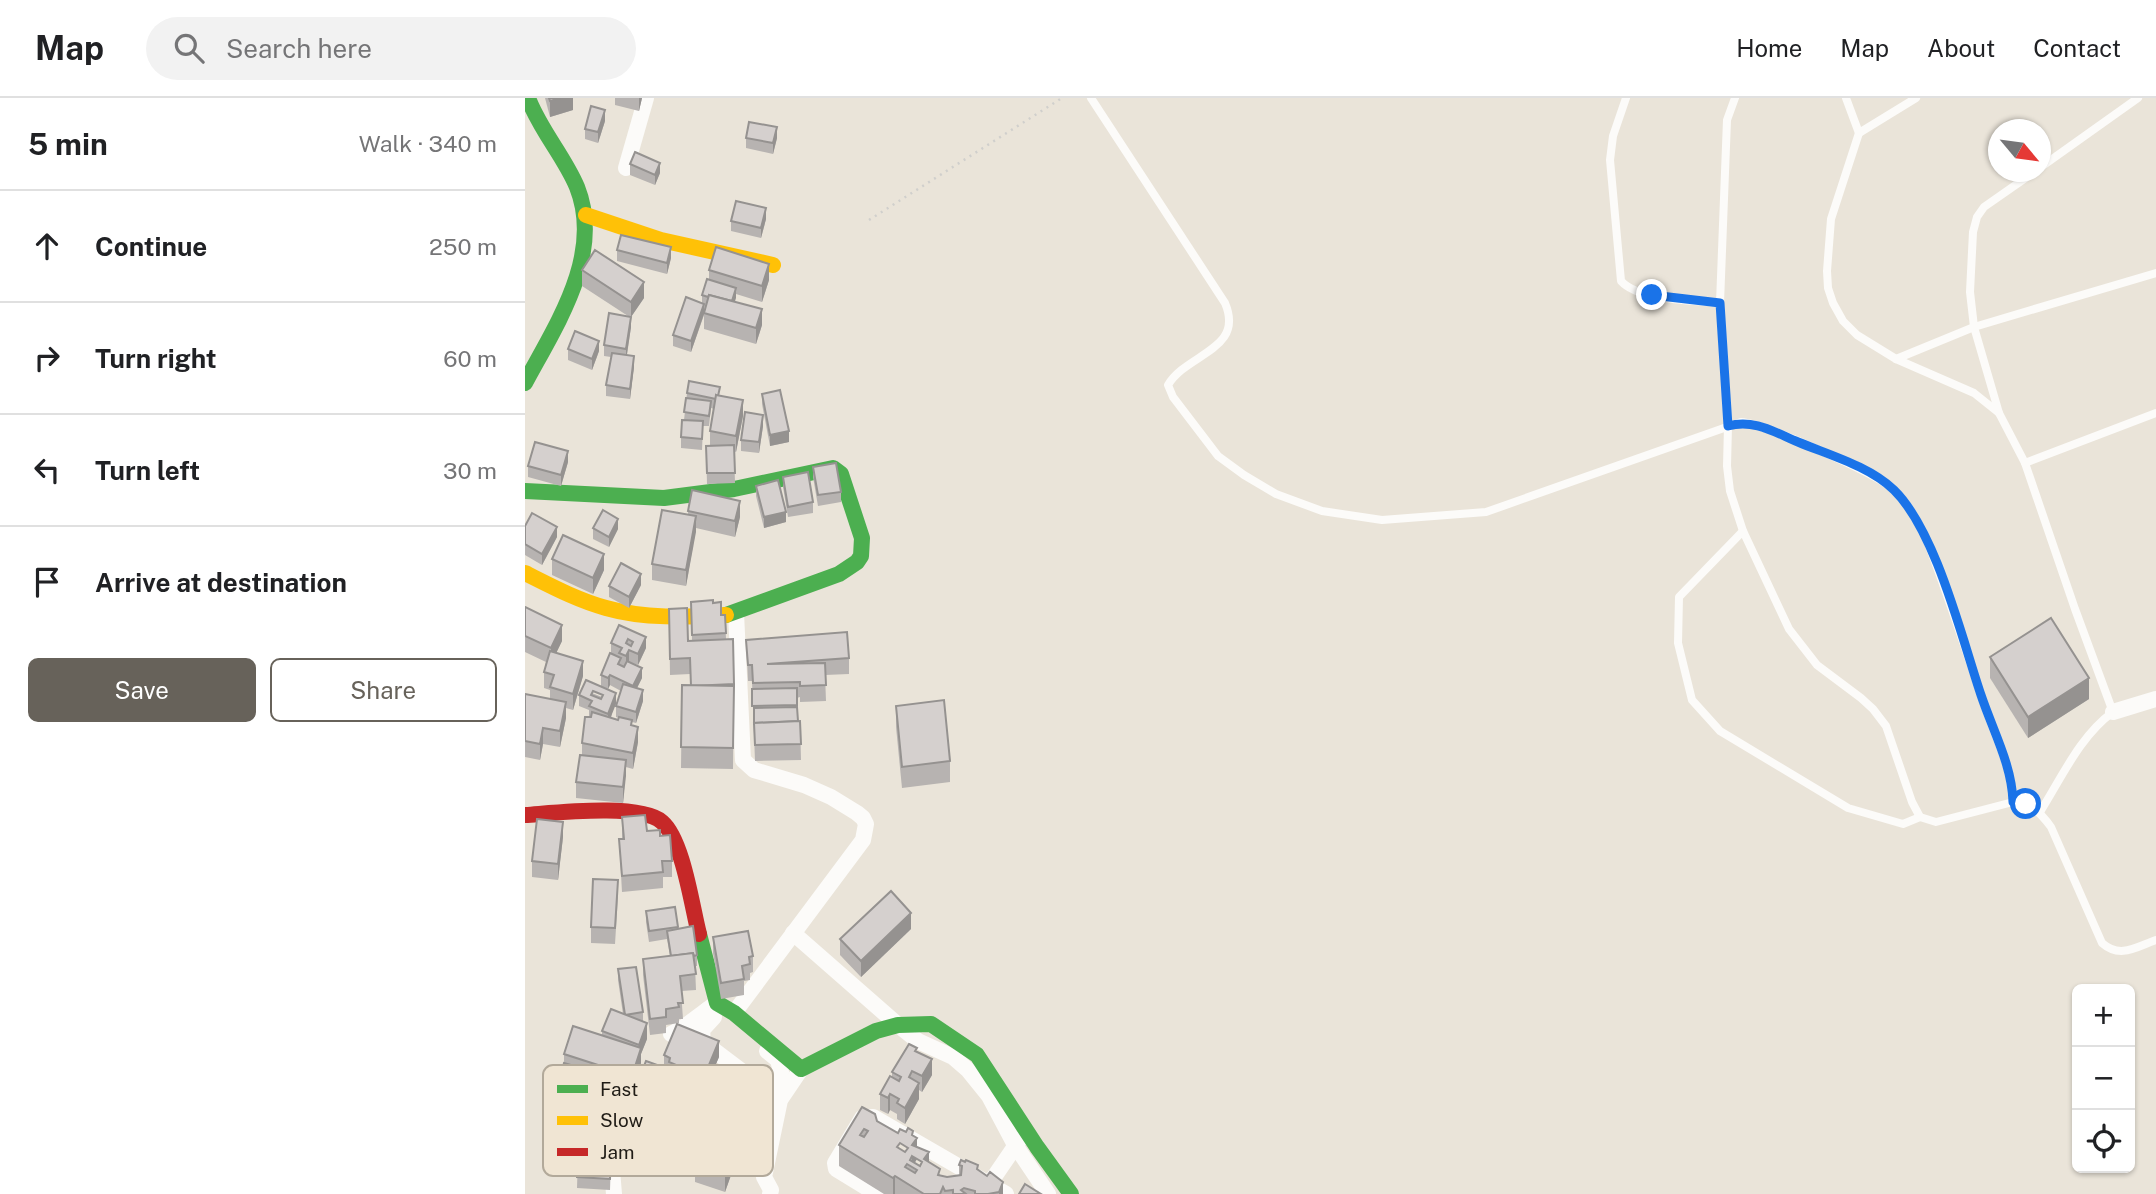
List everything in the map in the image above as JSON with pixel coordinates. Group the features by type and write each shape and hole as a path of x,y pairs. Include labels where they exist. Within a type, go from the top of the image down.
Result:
{"street":[{"path":"525,383 572,292 583,257 586,215 578,188 533,113 528,98"},
{"path":"626,168 646,98"},
{"path":"586,215 661,240 773,265"},
{"path":"525,491 537,494 664,498 734,489 833,468 841,474 861,532 862,555 854,565 839,574 736,613 709,615 637,613 606,608 561,591 525,573"},
{"path":"734,1013 863,840 866,824 863,818 831,797 804,785 754,770 743,760 736,613"},
{"path":"2113,712 2156,699"},
{"path":"525,815 620,812 650,815 660,820 671,834 680,855 712,993 713,1010 702,1030 702,1042 733,1065"},
{"path":"793,933 918,1041 953,1057 968,1070 989,1097 1015,1145 1048,1194"},
{"path":"713,1010 757,1040 778,1060 781,1072 773,1111"},
{"path":"671,1034 713,1010 734,1013 801,1069"},
{"path":"775,1096 801,1069 869,1034 898,1025 931,1024 978,1055 1026,1131 1071,1194"},
{"path":"877,1194 836,1169 835,1163 862,1118 873,1117 1006,1194"},
{"path":"990,1183 1026,1131"},
{"path":"612,1176 614,1194"},
{"path":"764,1176 771,1190 770,1194"}],"lane":[{"path":"1091,98 1231,316 1229,330 1224,339 1174,375 1168,385 1173,397 1217,456 1276,494 1322,511 1382,520 1486,512 1728,426 1749,422 1865,470 1894,489 1928,543 2013,781 2013,802"},
{"path":"1626,98 1613,136 1611,160 1621,281 1627,288 1640,293 1720,303"},
{"path":"1735,98 1727,120 1720,303 1730,491 1744,531 1789,629 1801,648 1817,665 1880,716 1920,817"},
{"path":"1846,98 1859,133 1831,219 1828,288 1833,303 1857,335 1896,359 1975,393 1999,413"},
{"path":"1859,133 1916,98"},
{"path":"2051,160 2138,98"},
{"path":"2020,182 1984,207 1977,217 1973,232 1970,292 1974,327 1999,413 2025,463 2113,712 2096,725 2084,740 2041,812"},
{"path":"1896,359 1974,327 2156,272"},
{"path":"2025,463 2156,413"},
{"path":"1744,531 1679,597 1678,643 1692,700 1720,731 1848,808 1903,824 1920,817 1936,822 2013,802 2026,804 2041,812 2051,827 2102,943 2116,952 2156,940"}],"path":[{"path":"869,220 1062,98"}],"building":[{"path":"591,106 605,110 598,132 585,129"},
{"path":"749,122 777,127 773,143 746,138"},
{"path":"635,152 660,163 655,175 630,164"},
{"path":"736,201 766,208 761,228 731,221"},
{"path":"621,235 671,247 667,263 617,250"},
{"path":"716,247 769,264 762,286 709,270"},
{"path":"595,250 644,282 631,302 582,270"},
{"path":"707,279 736,288 732,301 702,295"},
{"path":"709,295 762,309 756,328 704,313"},
{"path":"686,297 704,304 691,341 673,335"},
{"path":"609,313 631,317 626,349 604,345"},
{"path":"575,331 599,341 592,359 568,349"},
{"path":"612,353 634,356 630,389 606,385"},
{"path":"689,381 720,387 718,396 716,395 716,399 687,393"},
{"path":"780,390 789,431 770,435 762,394"},
{"path":"716,395 743,400 736,436 710,431"},
{"path":"686,398 711,401 709,416 684,412"},
{"path":"745,412 763,415 759,442 741,440"},
{"path":"682,420 703,421 702,439 681,437"},
{"path":"535,442 568,451 561,475 528,466"},
{"path":"734,445 735,473 707,473 706,446"},
{"path":"836,463 841,492 818,495 813,467"},
{"path":"808,472 813,502 788,507 783,477"},
{"path":"778,480 786,512 764,517 756,486"},
{"path":"692,490 740,501 735,521 688,511"},
{"path":"603,510 618,519 609,537 593,528"},
{"path":"662,510 696,516 686,570 652,564"},
{"path":"532,513 557,527 542,554 525,544 525,526"},
{"path":"563,535 604,554 593,578 552,559"},
{"path":"621,563 641,574 629,597 609,586"},
{"path":"713,600 713,603 721,602 726,633 692,635 691,602"},
{"path":"525,607 562,625 551,648 525,636"},
{"path":"687,608 688,641 733,639 734,684 691,686 690,658 670,659 669,609"},
{"path":"2051,618 2089,678 2028,717 1990,657"},
{"path":"619,625 646,637 638,654 629,650 626,656 619,653 622,648 611,643"},
{"path":"847,632 849,658 767,664 825,663 826,685 800,686 800,682 753,683 746,640"},
{"path":"550,651 583,661 573,694 550,687 554,675 544,672"},
{"path":"610,653 621,658 618,664 624,667 627,661 642,668 633,686 610,675 608,678 601,675"},
{"path":"586,680 616,693 608,714 589,706 592,701 579,695","holes":["593,691 603,695 601,699 591,695"]},
{"path":"623,684 643,690 636,712 616,706"},
{"path":"682,685 734,686 733,748 681,747"},
{"path":"797,688 797,705 752,706 752,689"},
{"path":"525,694 566,702 560,731 543,728 540,744 525,741"},
{"path":"944,700 950,761 902,767 896,706"},
{"path":"797,707 798,721 754,723 754,708"},
{"path":"592,712 618,720 619,717 632,720 631,725 638,727 633,753 582,743 585,717 591,717"},
{"path":"800,721 801,744 755,745 754,723"},
{"path":"580,755 626,760 623,787 576,782"},
{"path":"645,815 647,831 660,830 660,836 670,835 672,861 662,861 663,872 622,876 619,839 624,839 622,817"},
{"path":"537,819 563,822 558,864 532,861"},
{"path":"593,879 618,880 615,928 591,927"},
{"path":"891,891 911,913 861,961 840,939"},
{"path":"675,907 678,927 649,931 646,911"},
{"path":"693,926 697,955 694,956 693,953 671,956 667,931"},
{"path":"748,931 753,956 749,957 750,964 742,966 744,979 721,983 713,937"},
{"path":"693,953 696,974 680,976 683,1003 678,1003 679,1007 666,1009 666,1017 650,1019 643,959"},
{"path":"636,967 643,1012 625,1015 618,969"},
{"path":"611,1009 647,1023 639,1045 602,1031"},
{"path":"677,1024 719,1041 709,1065 676,1065 669,1062 670,1058 664,1055"},
{"path":"573,1026 641,1048 636,1065 598,1065 564,1054"},
{"path":"909,1044 917,1048 915,1051 932,1059 922,1076 912,1071 909,1077 919,1083 905,1108 897,1103 899,1099 890,1094 888,1098 880,1094 890,1076 899,1081 901,1077 892,1072"},
{"path":"862,1107 875,1114 877,1121 898,1133 900,1129 906,1132 908,1128 913,1131 912,1135 917,1138 912,1145 929,1152 924,1159 940,1169 938,1175 961,1175 962,1166 959,1165 961,1160 966,1160 978,1165 977,1169 987,1176 990,1172 1003,1182 999,1192 988,1194 975,1194 975,1191 964,1188 961,1190 966,1194 953,1194 953,1190 945,1191 943,1187 940,1194 924,1194 839,1145","holes":["864,1129 868,1131 864,1137 860,1135","900,1143 908,1148 905,1152 897,1147","912,1156 922,1162 920,1166 910,1160","907,1164 917,1170 915,1173 905,1167"]},
{"path":"577,1176 610,1176 610,1179"},
{"path":"1025,1184 1041,1194 1019,1194"}],"traffic: fast":[{"path":"525,383 573,289 585,238 584,213 577,187 528,98"},
{"path":"525,491 664,498 734,489 833,468 841,474 862,538 861,556 857,562 839,574 726,615"},
{"path":"699,934 717,1003 734,1013 801,1069 876,1031 898,1025 931,1024 977,1055 1071,1194"}],"traffic: slow":[{"path":"586,215 661,240 773,265"},
{"path":"525,573 574,597 620,612 666,616 726,615"}],"traffic: jam":[{"path":"525,815 617,811 651,816 662,822 676,843 681,858 699,934"}],"route":[{"path":"1652,295 1720,303 1728,426 1749,422 1865,470 1894,489 1917,521 1928,543 2013,781 2013,802 2026,804"}]}
